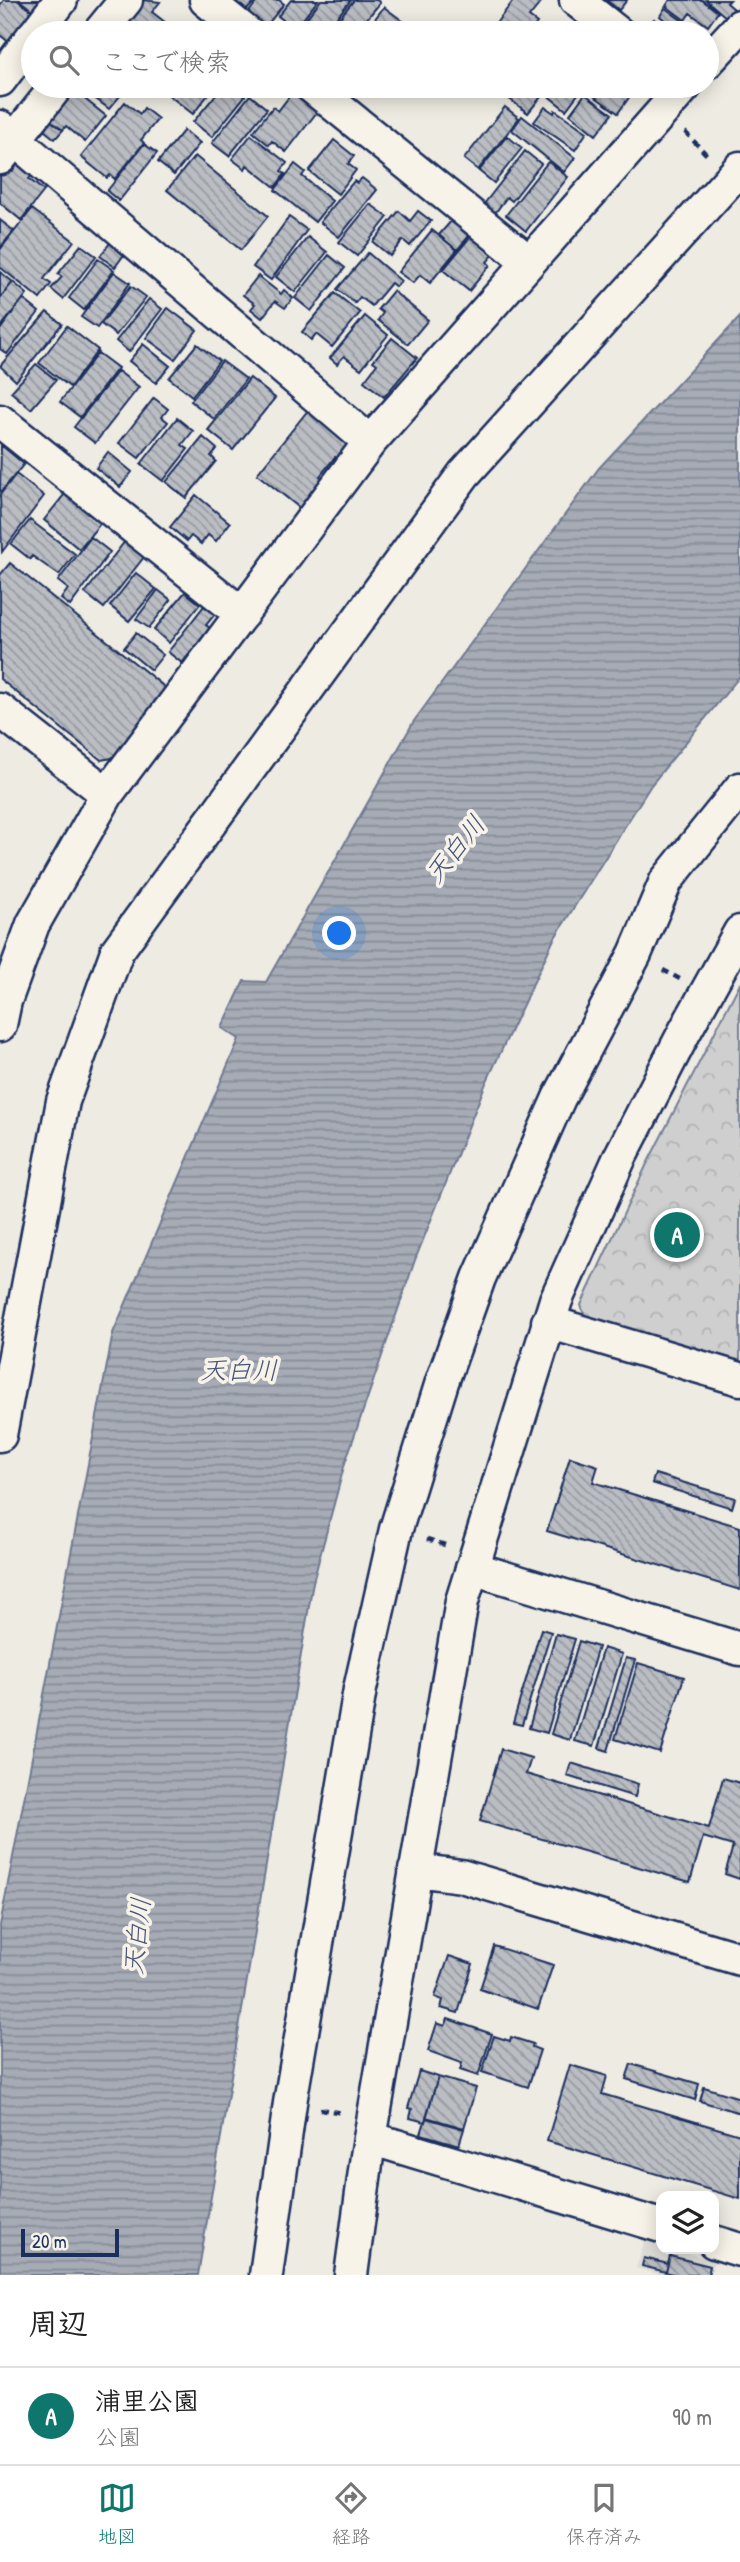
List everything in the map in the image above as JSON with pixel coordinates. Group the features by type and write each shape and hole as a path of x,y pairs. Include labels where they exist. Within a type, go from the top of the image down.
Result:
{"street":[{"path":"45,21 61,0"},
{"path":"109,21 126,0"},
{"path":"206,0 232,21"},
{"path":"576,0 603,21"},
{"path":"719,49 740,26"},
{"path":"0,80 21,52"},
{"path":"46,98 5,141 370,442"},
{"path":"326,98 529,262"},
{"path":"0,1025 5,1001 33,924 107,794 370,442 674,98"},
{"path":"0,1435 64,1101 117,951 464,474 735,174"},
{"path":"0,421 242,614"},
{"path":"0,710 107,794"},
{"path":"266,2275 290,2104 360,1689 396,1529 442,1382 479,1279 554,1109 635,954 666,881 740,789"},
{"path":"0,943 33,924"},
{"path":"351,2275 370,2138 462,1601 461,1562 556,1300 620,1157 691,1019 740,932"},
{"path":"548,1322 740,1379"},
{"path":"461,1562 740,1649"},
{"path":"415,1870 461,1877 740,1959"},
{"path":"370,2138 656,2224"},
{"path":"719,2244 740,2250"}],"path":[{"path":"683,98 735,174"},
{"path":"396,1529 450,1547 461,1562"},
{"path":"290,2104 348,2114"}],"shaded area":[{"path":"645,2240 656,2243 656,2254 690,2254 714,2261 710,2275 660,2275 636,2268"}],"green space":[{"path":"740,983 740,1365 586,1320 581,1305 646,1166"}],"water":[{"name":"天白川","path":"740,317 740,676 651,785 554,939 486,1083 415,1260 345,1463 313,1582 198,2275 0,2275 0,1925 113,1333 239,1039 222,1028 244,981 266,982 414,721 599,468"}],"building":[{"path":"4,0 17,0 39,16 35,21 21,21 21,39 15,47 0,35 0,5"},
{"path":"19,0 48,0 39,15"},
{"path":"144,0 160,2 152,12 164,21 128,21"},
{"path":"234,0 256,0 247,10"},
{"path":"258,0 279,0 284,4 270,21 252,21 246,16"},
{"path":"291,0 318,0 301,21 285,21 278,16"},
{"path":"321,0 351,0 334,21 304,21"},
{"path":"354,0 377,0 380,3 365,21 337,21"},
{"path":"514,0 541,2 529,17 534,21 498,21"},
{"path":"606,0 627,0 619,10"},
{"path":"670,0 702,0 718,12 712,21 701,21 690,13 685,20 666,6"},
{"path":"706,0 730,0 727,3 734,9 727,18"},
{"path":"384,7 403,21 373,21"},
{"path":"665,8 683,21 666,21 660,16"},
{"path":"63,98 84,98 106,116 85,142 66,126 63,130 47,118"},
{"path":"95,98 118,98 109,109"},
{"path":"172,98 206,98 193,114"},
{"path":"213,98 243,98 212,137 193,122"},
{"path":"248,98 254,98 267,109 229,156 212,143"},
{"path":"288,98 299,98 317,112 286,152 272,141 269,145 253,132 273,107 278,111"},
{"path":"508,98 540,98 528,113"},
{"path":"551,98 575,98 566,110"},
{"path":"582,98 590,98 612,114 596,135 570,114"},
{"path":"597,98 629,98 618,113"},
{"path":"125,102 140,114 144,108 158,119 141,140 144,143 115,179 110,175 107,178 81,157"},
{"path":"505,107 519,118 478,170 464,159"},
{"path":"545,107 554,113 555,110 587,132 575,150 534,122"},
{"path":"522,116 575,158 564,172 512,130"},
{"path":"47,118 63,130 55,139 40,127"},
{"path":"184,130 200,143 174,175 158,162"},
{"path":"251,135 287,163 281,171 285,174 275,187 247,165 245,169 232,159"},
{"path":"507,136 522,148 494,183 479,171"},
{"path":"334,140 354,156 348,164 356,170 338,194 309,171"},
{"path":"144,144 157,153 119,201 107,191"},
{"path":"525,151 541,164 512,201 507,197 495,213 484,204"},
{"path":"195,156 268,216 241,250 167,190"},
{"path":"548,162 568,177 526,231 506,215"},
{"path":"19,163 33,174 29,179 44,191 21,220 0,203 0,175 6,167 12,172"},
{"path":"295,164 305,172 302,176 332,201 315,222 275,190"},
{"path":"362,178 377,190 339,237 320,222 354,181 357,183"},
{"path":"370,204 388,217 357,256 339,242"},
{"path":"32,209 74,241 44,279 51,284 40,299 0,267 0,250"},
{"path":"399,211 410,221 418,211 431,221 410,246 403,240 390,256 373,242"},
{"path":"289,217 307,230 271,280 253,267"},
{"path":"0,220 14,231 0,248"},
{"path":"452,220 470,235 457,250 439,235"},
{"path":"432,230 457,250 430,283 420,275 413,283 398,272"},
{"path":"471,236 494,254 487,262 490,265 469,291 443,270"},
{"path":"308,237 327,252 295,292 276,277"},
{"path":"113,239 128,249 115,267 100,256"},
{"path":"81,245 96,256 63,299 51,289 62,277 58,274"},
{"path":"368,253 401,281 396,287 391,283 372,306 360,297 355,303 337,289"},
{"path":"329,255 345,268 311,311 295,298"},
{"path":"98,259 114,270 84,310 69,298"},
{"path":"0,272 13,282 0,298"},
{"path":"114,272 130,283 97,328 81,317"},
{"path":"258,276 281,294 284,290 293,298 285,308 275,301 262,318 251,309 255,304 243,295"},
{"path":"13,282 27,294 0,328 0,298"},
{"path":"131,286 146,297 116,335 101,324"},
{"path":"393,291 428,320 408,344 378,320 383,313 378,309"},
{"path":"335,293 360,313 332,347 316,334 311,340 302,332"},
{"path":"23,299 39,312 7,354 0,349 0,330"},
{"path":"149,299 162,309 129,352 116,341"},
{"path":"168,308 197,330 175,359 146,338"},
{"path":"47,312 62,324 16,381 0,366"},
{"path":"365,316 388,335 361,369 344,356 337,364 330,358"},
{"path":"67,326 98,350 70,387 39,363"},
{"path":"392,338 417,358 384,397 364,381 377,364 373,361"},
{"path":"143,344 170,366 156,383 129,361"},
{"path":"197,344 219,361 192,396 169,378"},
{"path":"98,353 118,368 80,417 60,402"},
{"path":"222,361 246,379 214,419 191,401"},
{"path":"36,364 56,380 31,409 11,392"},
{"path":"118,371 139,387 95,443 74,427"},
{"path":"250,378 275,398 233,450 208,430"},
{"path":"154,398 168,409 162,417 168,422 139,458 119,443"},
{"path":"317,399 356,440 339,461 335,457 320,476 325,479 301,509 257,474"},
{"path":"177,418 193,431 182,445 188,449 163,481 141,464"},
{"path":"203,437 217,449 211,456 216,461 186,498 166,482"},
{"path":"1,445 24,464 1,492 0,491"},
{"path":"108,452 132,472 120,487 96,468"},
{"path":"16,474 44,496 2,552 0,495"},
{"path":"68,490 104,519 79,549 44,520"},
{"path":"196,495 230,523 216,541 208,535 201,544 191,536 187,541 170,527"},
{"path":"30,520 75,554 59,575 32,556 30,559 11,544"},
{"path":"129,536 148,552 104,608 85,593"},
{"path":"91,537 110,552 70,606 61,599 68,589 58,581"},
{"path":"10,563 167,689 112,758 101,760 0,679 0,575"},
{"path":"136,573 156,589 129,621 110,606"},
{"path":"158,590 171,600 149,628 136,619"},
{"path":"185,592 200,604 169,643 154,630"},
{"path":"204,606 215,614 206,625 210,628 182,663 168,652"},
{"path":"136,633 163,655 151,670 124,648"},
{"path":"570,1457 598,1466 593,1482 740,1527 740,1590 547,1531"},
{"path":"655,1474 735,1498 732,1508 652,1483"},
{"path":"541,1629 551,1632 522,1725 513,1723"},
{"path":"556,1634 575,1639 547,1733 529,1728"},
{"path":"579,1641 598,1647 570,1740 551,1734"},
{"path":"603,1648 622,1654 594,1746 575,1741"},
{"path":"626,1658 635,1660 608,1751 599,1748"},
{"path":"638,1663 684,1677 660,1753 615,1739"},
{"path":"501,1749 531,1758 526,1774 709,1828 723,1778 740,1783 740,1879 725,1874 733,1846 703,1837 690,1882 480,1821"},
{"path":"571,1763 638,1784 635,1797 567,1776"},
{"path":"494,1946 553,1965 538,2009 480,1989"},
{"path":"449,1956 473,1964 458,2013 441,2008 443,2000 435,1997"},
{"path":"448,2019 492,2034 478,2076 460,2070 462,2063 428,2051 437,2023 445,2026"},
{"path":"494,2036 510,2041 511,2037 533,2044 532,2047 540,2050 528,2087 482,2072"},
{"path":"631,2064 699,2084 695,2100 626,2079"},
{"path":"570,2065 607,2076 602,2094 740,2135 740,2199 719,2191 547,2141"},
{"path":"419,2071 438,2077 425,2122 410,2118 412,2109 408,2108"},
{"path":"438,2077 476,2088 464,2128 426,2117"},
{"path":"704,2087 740,2098 740,2113 700,2101"},
{"path":"426,2118 464,2129 459,2145 421,2134"},
{"path":"670,2256 710,2266 708,2275 676,2275 666,2272"},
{"path":"644,2258 668,2264 666,2272 642,2266"}],"place":[{"name":"浦里公園","path":"677,1235"}]}
